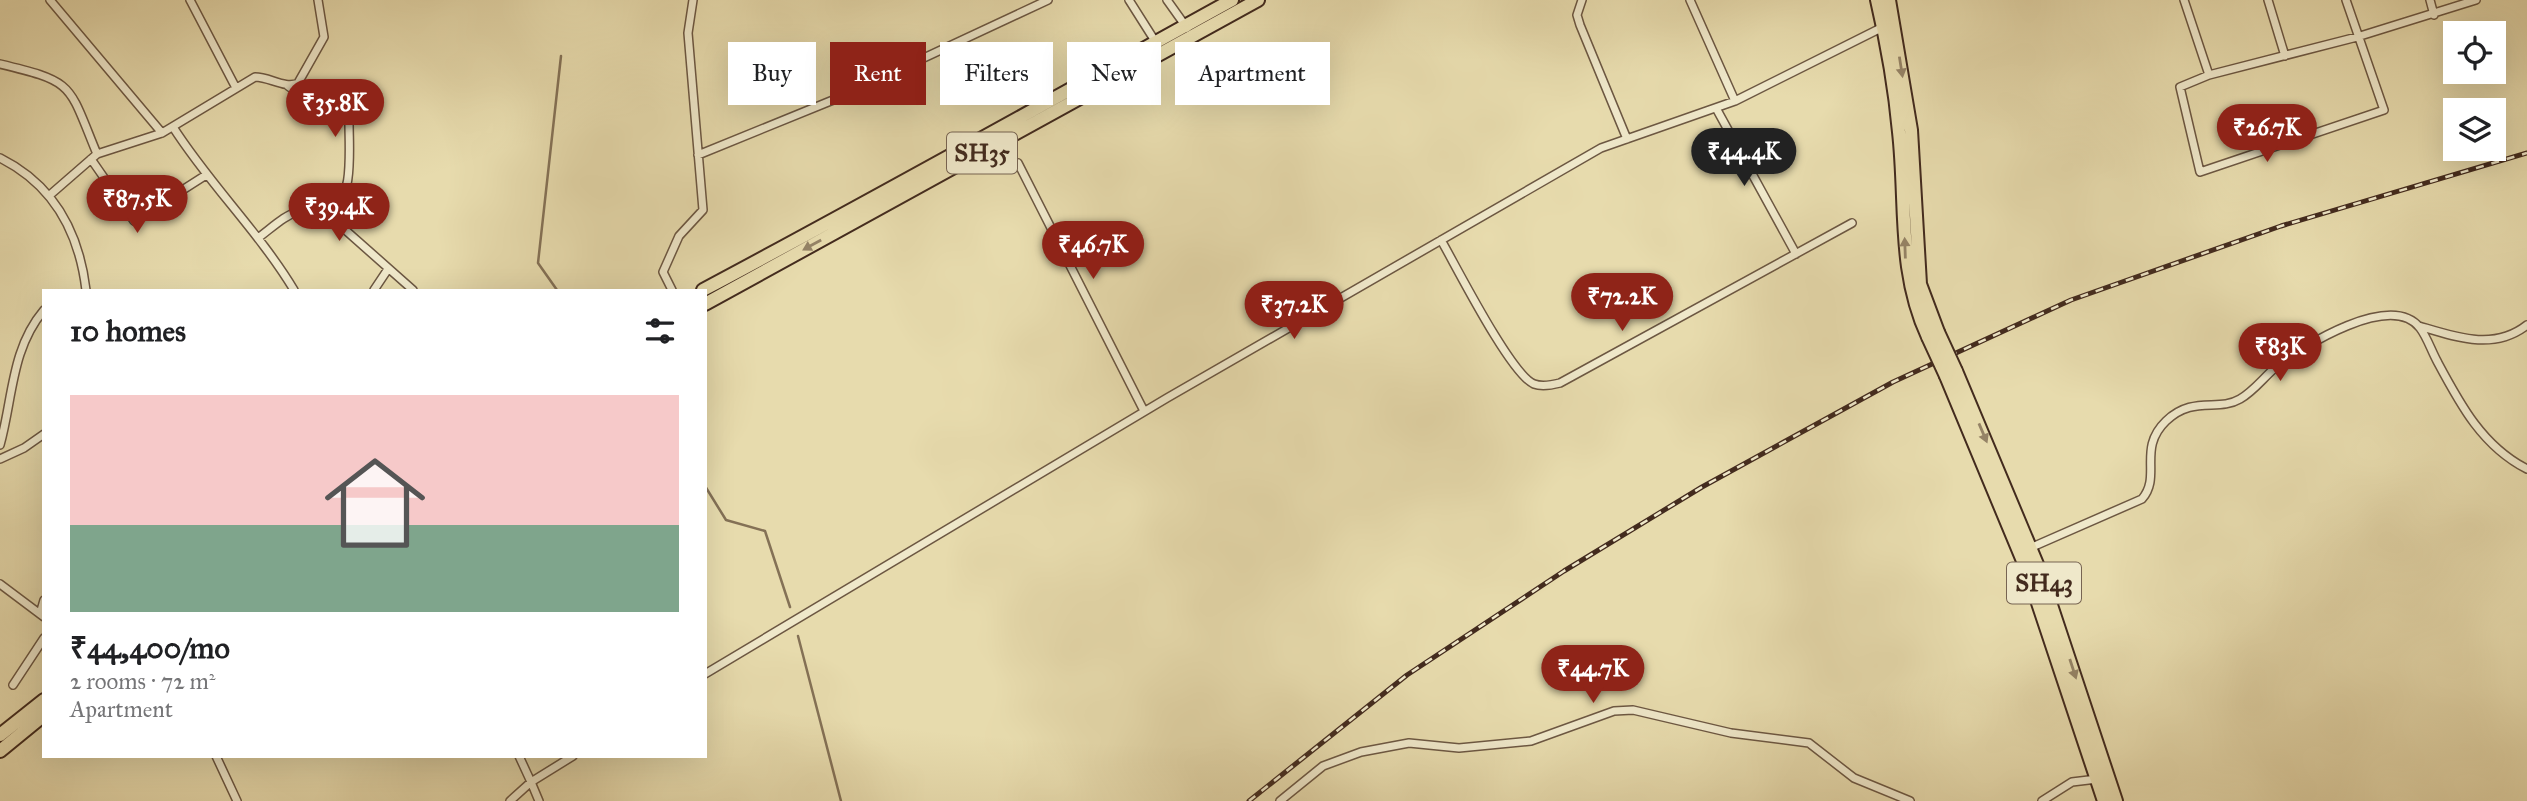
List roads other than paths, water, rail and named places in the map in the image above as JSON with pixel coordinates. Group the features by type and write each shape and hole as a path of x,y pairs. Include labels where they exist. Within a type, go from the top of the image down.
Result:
{"main road":[{"name":"SH35","path":"1161,48 1232,0"},
{"name":"SH35","path":"1155,41 1188,31 1258,0"},
{"name":"SH43","path":"1877,0 1888,26"},
{"name":"SH43","path":"1889,0 1888,26 1899,131 1906,270 1914,304 1933,334 2030,548 2102,778 2104,801"},
{"name":"SH35","path":"707,303 1067,89"},
{"name":"SH35","path":"705,289 860,213 1067,105"},
{"name":"SH43","path":"1951,373 2028,573 2102,778 2116,801"},
{"path":"0,735 42,702"},
{"path":"0,751 42,717"}],"street":[{"path":"50,0 162,133"},
{"path":"190,0 236,88"},
{"path":"288,85 298,83 324,37 318,0"},
{"path":"672,289 663,272 679,236 703,210 688,33 693,0"},
{"path":"698,155 838,97 1048,0"},
{"path":"1129,0 1155,41"},
{"path":"1167,0 1188,31"},
{"path":"1582,0 1577,15 1627,139"},
{"path":"1690,0 1735,101"},
{"path":"2184,0 2209,75"},
{"path":"2268,0 2284,56"},
{"path":"2346,0 2357,37 2384,110 2200,172 2180,87 2209,75 2357,37 2476,0"},
{"path":"2430,0 2434,15"},
{"path":"707,673 1144,411 1601,148 1735,101 1888,26"},
{"path":"0,64 48,77 65,85 79,109 94,156 134,221 206,175"},
{"path":"51,194 94,156 162,133 255,77 266,77 288,85 317,106 349,121 346,188 338,210 331,218"},
{"path":"1716,108 1796,254"},
{"path":"173,127 206,175 258,238 293,289"},
{"path":"0,158 22,169 51,194 82,257 86,289"},
{"path":"1018,163 1144,411"},
{"path":"258,238 290,214 303,209 320,212 331,218 412,289"},
{"path":"1441,240 1510,359 1524,378 1534,384 1548,386 1560,383 1852,223"},
{"path":"375,289 388,269"},
{"path":"0,445 18,358 26,338 42,313"},
{"path":"2030,548 2142,499 2151,481 2149,453 2154,437 2175,413 2189,407 2242,398 2296,353 2374,316 2390,314 2419,326 2485,341 2504,339 2527,325"},
{"path":"2419,326 2469,418 2487,440 2510,461 2527,469"},
{"path":"0,459 42,435"},
{"path":"0,451 10,455"},
{"path":"0,584 42,616"},
{"path":"13,685 42,641"},
{"path":"1280,801 1323,766 1362,752 1409,743 1459,748 1531,741 1614,711 1633,710 1731,733 1809,743 1854,778 1910,801"},
{"path":"217,758 237,801"},
{"path":"520,758 539,801"},
{"path":"510,801 531,782 570,758"},
{"path":"2042,801 2072,782 2102,778"}],"waterway":[{"path":"556,289 538,263 561,56"},
{"path":"707,489 726,520 765,531 790,607"},
{"path":"798,636 841,801"}],"railway":[{"path":"1249,801 1407,675 1564,571 1702,487 1893,382 2071,300 2281,226 2527,153"}]}
